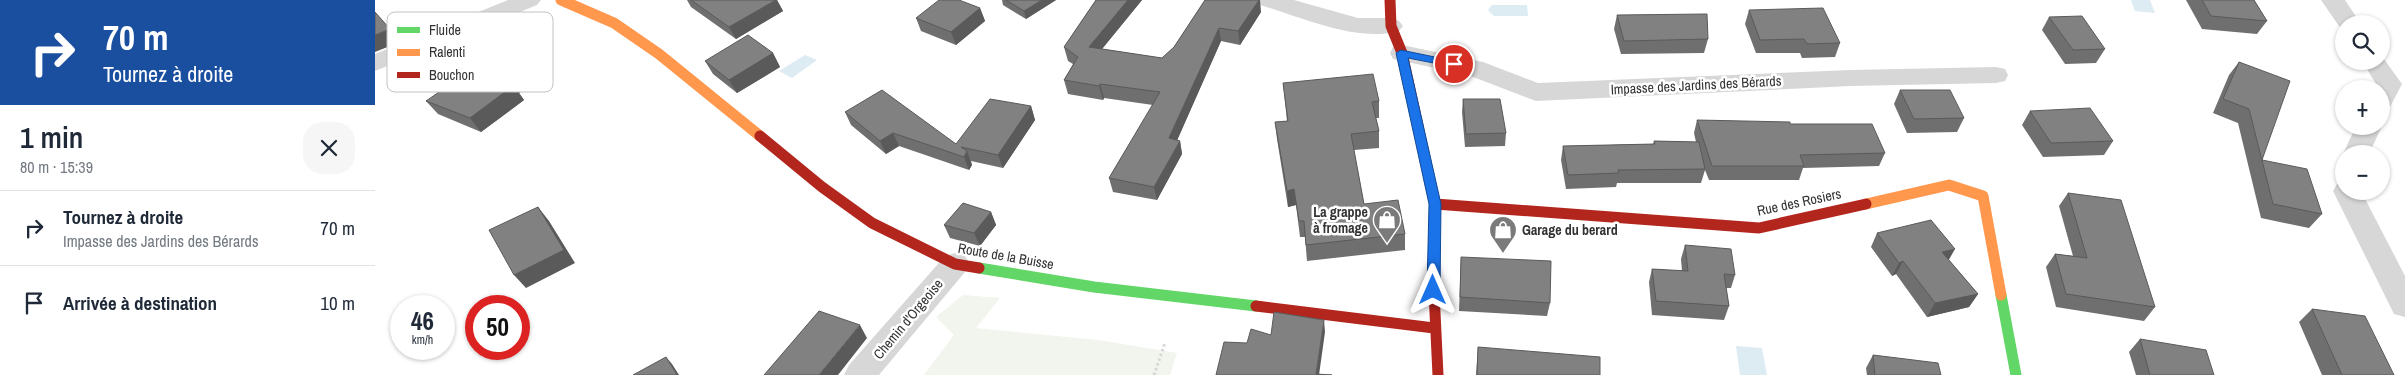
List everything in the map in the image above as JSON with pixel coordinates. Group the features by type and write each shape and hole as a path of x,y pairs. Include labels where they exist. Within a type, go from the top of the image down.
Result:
{"street":[{"path":"500,12 529,0"},
{"name":"Route de la Buisse","path":"561,0 614,23 659,54 822,187 872,223 955,264 1103,288 1435,328"},
{"path":"1268,0 1357,26 1391,26"},
{"path":"1390,0 1391,26 1401,53 1435,204 1433,271 1438,375"},
{"path":"2333,0 2343,15"},
{"name":"Impasse des Jardins des Bérards","path":"1401,53 1474,68 1536,92 1662,88 1851,78 1996,75"},
{"path":"375,64 387,59"},
{"name":"Rue des Rosiers","path":"1435,204 1759,228 1949,185 1983,196 2016,375"},
{"path":"2352,200 2405,304"},
{"name":"Chemin d'Orgeoise","path":"860,375 955,264"}],"path":[{"path":"1154,375 1165,343"}],"shaded area":[{"path":"2131,0 2150,0 2155,13 2135,11"},
{"path":"1492,5 1527,5 1528,16 1494,16 1488,10"},
{"path":"805,55 817,60 792,78 779,71"},
{"path":"963,295 1000,298 976,328 1098,340 1177,353 1170,375 924,375 954,335 936,317"},
{"path":"1736,346 1762,348 1767,375 1740,375"}],"building":[{"path":"691,0 776,0 729,27"},
{"path":"939,0 959,0 980,8 951,32 916,18"},
{"path":"1006,0 1042,0 1024,11"},
{"path":"1096,0 1128,0 1089,47 1162,58 1174,47 1205,0 1259,0 1238,31 1219,28 1169,138 1180,141 1154,187 1109,178 1160,92 1100,84 1099,86 1064,80 1078,57 1064,47"},
{"path":"2202,0 2254,0 2267,21 2211,16"},
{"path":"1823,8 1840,43 1807,44 1804,39 1760,40 1749,10"},
{"path":"375,12 387,26 387,30 375,35"},
{"path":"1707,14 1708,39 1624,41 1617,15"},
{"path":"2082,16 2105,49 2073,50 2049,17"},
{"path":"748,35 773,53 729,80 705,61"},
{"path":"2239,62 2290,81 2262,160 2307,169 2322,214 2273,204 2249,109 2223,99"},
{"path":"1373,74 1379,101 1372,102 1379,131 1351,134 1364,204 1398,200 1405,234 1306,245 1304,221 1299,221 1294,189 1287,191 1275,122 1288,121 1283,83"},
{"path":"882,90 956,144 990,99 1031,106 998,155 961,147 967,151 964,157 893,133 880,141 845,112"},
{"path":"1900,90 1950,90 1964,118 1914,119"},
{"path":"439,92 505,92 470,118 426,101"},
{"path":"1463,99 1500,99 1506,133 1466,134"},
{"path":"2090,108 2113,141 2051,143 2030,111"},
{"path":"1697,120 1790,122 1790,124 1872,124 1885,153 1800,155 1804,166 1712,166"},
{"path":"1654,141 1699,142 1705,169 1618,170 1619,173 1568,175 1563,146 1655,144"},
{"path":"2068,193 2121,200 2155,307 2066,294 2055,254 2087,258"},
{"path":"963,203 991,212 974,233 944,225"},
{"path":"538,207 564,250 514,275 489,230"},
{"path":"1931,220 1955,249 1942,252 1978,294 1935,303 1903,261 1899,263 1877,233"},
{"path":"1685,245 1731,249 1735,275 1724,274 1729,306 1656,301 1652,269 1688,271"},
{"path":"1461,257 1551,261 1550,303 1460,297"},
{"path":"2312,309 2365,316 2394,375 2342,375"},
{"path":"819,311 860,325 819,375 764,375"},
{"path":"1274,312 1324,320 1316,374 1332,375 1216,375 1224,342 1247,343 1251,329 1271,335"},
{"path":"2140,339 2206,350 2214,375 2150,375"},
{"path":"1478,347 1600,357 1600,375 1477,375"},
{"path":"1873,355 1938,363 1941,375 1875,375"},
{"path":"666,357 677,375 633,375"}],"traffic: fast":[{"path":"979,268 1094,287 1256,306"},
{"path":"2001,295 2016,375"}],"traffic: slow":[{"path":"561,0 614,23 659,54 760,136"},
{"path":"1866,204 1949,185 1983,196 2001,295"}],"traffic: jam":[{"path":"1390,0 1391,26 1402,53 1435,204 1433,271 1438,375"},
{"path":"760,136 822,187 872,223 955,264 979,268"},
{"path":"1435,204 1759,228 1866,204"},
{"path":"1256,306 1434,328"}],"place":[{"name":"La grappe à fromage","path":"1387,244"},
{"name":"Garage du berard","path":"1503,254"}],"route":[{"path":"1433,290 1435,204 1401,53 1454,64"}]}
